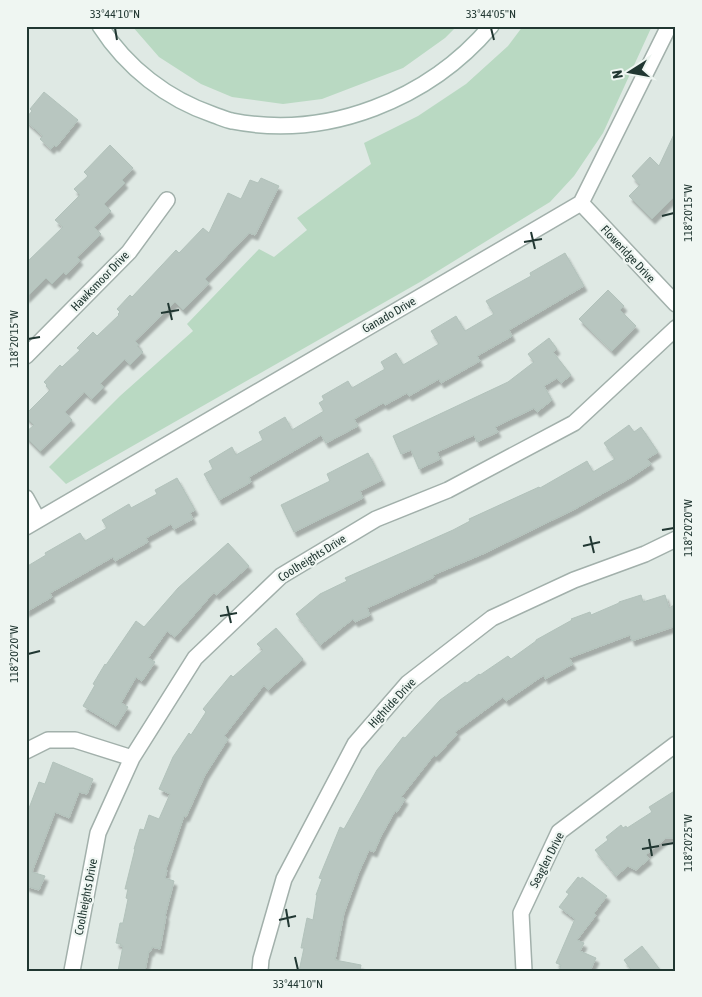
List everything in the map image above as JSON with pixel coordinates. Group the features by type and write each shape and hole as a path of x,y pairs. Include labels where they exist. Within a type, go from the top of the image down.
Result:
{"street":[{"path":"100,26 110,42 135,69 164,92 196,109 231,121 265,125 299,125 332,120 365,112 396,99 426,83 454,63 479,40 490,26"},
{"path":"581,203 669,26"},
{"name":"Hawksmoor Drive","path":"26,356 129,252 167,200"},
{"name":"Floweridge Drive","path":"581,203 676,304"},
{"name":"Ganado Drive","path":"32,524 581,203"},
{"name":"Coolheights Drive","path":"72,971 98,833 132,758 195,658 281,576 376,519 448,490 574,423 676,328"},
{"path":"26,498 32,524"},
{"name":"Hightide Drive","path":"260,971 261,959 284,879 355,744 408,682 492,618 574,580 645,554 676,539"},
{"path":"26,751 48,740 75,740 132,758"},
{"name":"Seaglen Drive","path":"524,971 521,913 559,832 676,744"}],"green space":[{"path":"132,26 457,26 445,38 403,68 322,99 283,104 232,97 201,84 159,57"},
{"path":"523,26 652,26 603,133 574,176 550,202 420,282 66,484 49,467 120,396 193,331 187,324 259,249 274,257 307,230 297,218 371,164 364,143 418,116 466,84 508,46"}],"building":[{"path":"44,92 78,120 56,147 54,145 51,149 40,139 43,136 26,121 26,118 32,111 30,109"},
{"path":"676,130 676,195 652,219 629,196 640,185 632,176 650,157 659,166"},
{"path":"110,145 133,168 122,180 125,183 104,204 111,211 94,227 101,234 77,257 80,260 66,275 64,272 52,284 46,278 26,298 26,263 63,227 55,220 80,195 74,189 88,176 84,172"},
{"path":"261,178 279,186 255,235 249,233 205,279 209,283 183,310 175,302 135,341 143,352 130,365 125,359 100,384 104,387 92,399 84,392 65,412 72,420 40,451 26,437 26,432 34,425 26,417 26,414 50,390 44,382 60,365 62,367 80,350 77,348 93,332 97,336 119,315 120,312 117,309 130,295 132,297 176,250 179,253 203,228 209,233 228,193 241,199 250,180 258,183"},
{"path":"565,253 584,286 509,330 512,336 477,356 480,361 441,383 439,379 409,396 407,393 385,405 383,403 354,419 358,426 326,443 321,435 249,477 251,482 219,500 204,474 213,469 209,461 232,447 236,455 263,440 259,432 285,417 292,430 324,411 319,403 324,400 322,396 348,381 352,388 385,369 381,362 396,353 403,365 439,344 431,331 456,316 465,331 494,314 486,301 531,276 530,273"},
{"path":"608,290 624,306 620,310 636,326 612,351 579,319"},
{"path":"549,338 557,349 553,352 571,375 561,383 557,378 544,386 552,400 537,412 534,408 495,427 498,432 477,442 474,435 437,452 440,459 419,469 411,450 401,454 393,436 508,382 534,362 528,354"},
{"path":"629,425 634,432 641,427 658,452 647,459 651,464 630,478 575,509 367,608 370,615 355,622 353,619 320,645 296,614 320,594 347,581 345,578 453,530 470,521 469,519 540,488 587,461 593,472 615,459 604,443"},
{"path":"368,453 382,480 360,491 363,498 294,532 281,505 330,481 327,474"},
{"path":"177,478 195,510 190,513 193,519 174,529 171,524 146,538 148,542 115,561 113,557 50,593 52,597 26,612 26,567 46,555 45,553 80,533 85,541 107,528 102,520 129,504 131,508 157,494 155,490"},
{"path":"228,543 249,566 216,595 214,592 175,637 167,631 148,658 155,662 142,681 136,677 121,703 128,707 116,726 83,706 105,664 136,621 144,627 178,588"},
{"path":"641,595 643,602 665,595 669,608 676,604 676,626 632,641 630,635 569,658 573,664 545,679 544,675 506,701 503,697 455,732 457,734 436,757 434,755 401,797 405,799 397,812 395,811 374,852 369,850 359,872 344,913 335,960 361,965 360,971 299,971 304,948 301,948 307,918 313,920 316,895 322,879 319,878 340,827 344,829 377,770 403,737 405,738 440,700 465,682 467,683 508,656 511,659 536,640 571,619 590,612 591,615 619,602"},
{"path":"276,628 303,659 268,690 264,685 224,736 228,739 205,775 186,817 184,816 166,869 165,878 174,881 165,916 160,949 152,947 151,951 149,951 145,971 118,971 123,946 116,943 128,899 126,898 128,889 125,889 134,849 140,829 144,830 149,815 159,819 170,794 159,789 173,757 189,733 191,735 206,712 203,709 231,675 233,677 263,650 257,644"},
{"path":"53,762 93,779 87,794 79,792 69,818 55,812 32,872 45,876 39,890 26,886 26,816 39,782 45,784"},
{"path":"676,790 676,831 673,832 673,838 666,838 648,853 646,855 649,859 636,870 628,866 616,876 595,850 608,840 606,837 621,825 623,828 626,826 627,828 652,812 649,807"},
{"path":"578,877 581,879 582,877 607,896 594,913 596,915 577,940 584,943 580,951 596,958 590,971 559,971 561,965 556,963 575,919 559,907 569,894 566,892"},
{"path":"642,946 661,971 632,971 624,960"}]}
